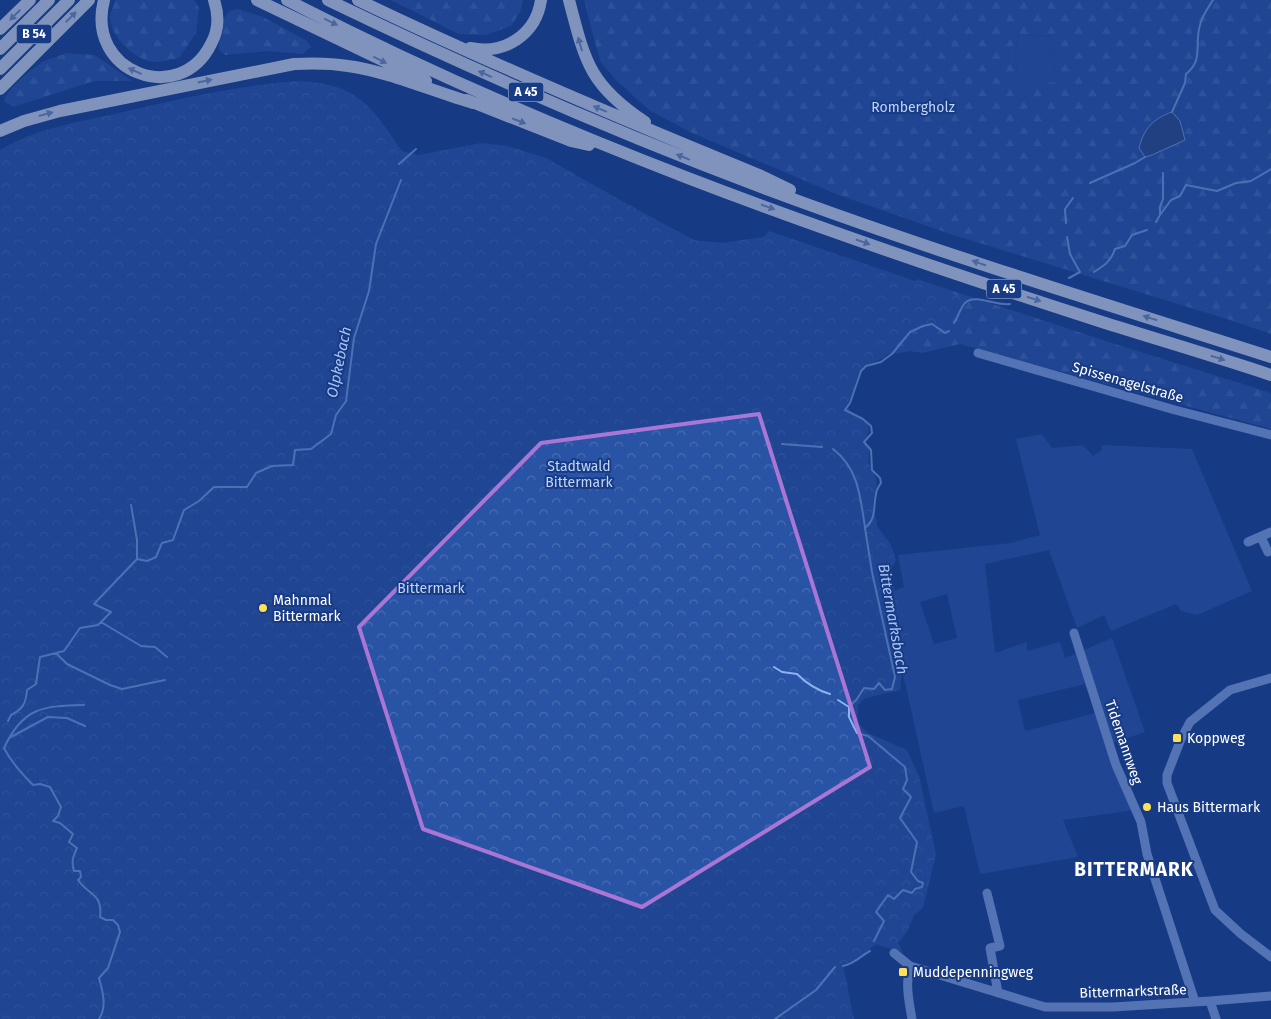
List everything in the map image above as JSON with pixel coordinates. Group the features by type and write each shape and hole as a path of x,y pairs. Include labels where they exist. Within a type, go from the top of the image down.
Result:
{"highway":[{"path":"0,29 30,0"},
{"name":"B 54","path":"0,49 49,0"},
{"name":"B 54","path":"0,69 69,0"},
{"path":"0,89 89,0"},
{"path":"104,0 101,28 103,37 112,54 134,72 164,77 174,75 189,68 203,57 209,49 214,40 218,21 214,0"},
{"path":"257,0 474,103 571,141 622,152"},
{"name":"A 45","path":"287,0 468,86 622,152 913,259 1271,375"},
{"name":"A 45","path":"328,0 483,73 618,131 730,169 837,215 983,265 1271,357"},
{"path":"358,0 442,41 677,141"},
{"path":"442,41 480,50 491,50 511,44 520,38 537,18 541,0"},
{"path":"569,0 583,53 591,70 615,100 642,121 730,169"},
{"path":"0,131 24,121 60,111 294,64 332,64 357,68 474,103"}],"street":[{"name":"Spissenagelstraße","path":"978,353 1175,410 1271,435"},
{"path":"1248,542 1271,532"},
{"path":"1262,537 1268,552"},
{"name":"Tidemannweg","path":"1074,633 1116,765 1141,822 1146,839 1147,854 1195,1002"},
{"path":"1271,678 1230,690 1190,722 1178,747 1167,775 1166,783 1168,792 1191,843 1215,910 1241,934 1271,957"},
{"path":"987,893 1000,946 990,948 998,994"},
{"name":"Bittermarkstraße","path":"894,953 910,966 1045,1007 1113,1007 1210,1002 1271,996"},
{"path":"910,966 908,972 908,993 912,1019"},
{"path":"1210,1002 1216,1019"}],"highlighted area":[{"path":"759,414 870,767 642,907 423,829 359,627 541,443"}],"green space":[{"path":"115,0 194,0 199,8 196,33 179,58 162,62 148,61 126,48 115,34 110,17"},
{"path":"391,0 523,0 521,10 511,26 486,35 459,34"},
{"name":"Rombergholz","path":"584,0 1271,0 1271,334 950,234 836,194 690,132 649,110 616,80 600,61","holes":["1054,35 1055,82 1021,84 1016,60 1019,36"]},
{"path":"238,9 263,17 307,41 311,47 303,54 267,51 225,55 219,50 223,32 222,22 229,11"},
{"path":"1054,35 1055,82 1021,84 1016,60 1019,36"},
{"path":"67,53 95,55 132,81 94,81 13,107 4,101 15,84 33,69 44,61"},
{"name":"Bittermark","path":"296,81 334,86 360,99 381,121 402,151 418,155 481,143 507,146 546,158 694,240 721,243 764,237 769,231 968,299 959,317 946,331 933,324 923,324 897,344 884,358 864,366 858,375 848,405 852,413 868,425 869,430 865,441 870,449 868,462 876,478 877,485 873,501 877,526 891,545 896,560 889,572 909,633 912,652 903,659 900,690 866,698 861,701 858,706 859,725 870,734 907,750 919,776 936,854 923,908 914,915 907,932 898,943 903,953 876,944 857,960 843,964 854,1019 0,1019 0,150 28,136 73,123 207,94 251,86"},
{"path":"917,279 1271,393 1271,429 960,344 922,353 911,351 889,355 888,353"},
{"path":"1042,434 1052,448 1083,445 1093,456 1102,450 1102,445 1192,449 1252,591 1197,615 1181,611 1176,604 1111,631 1104,615 1077,628 1049,550 985,564 995,653 1027,642 1027,651 1060,642 1065,658 1112,638 1145,732 1109,744 1135,810 1063,820 1078,857 980,874 964,806 934,813 906,687 883,603 894,591 904,587 898,555 1011,543 1040,535 1016,439","holes":["947,594 957,638 934,644 920,602","1085,684 1096,713 1025,731 1018,700"]}],"shaded area":[{"path":"1172,112 1180,121 1185,140 1145,157 1139,148 1150,125"}],"waterway":[{"name":"Bittermarksbach","path":"1172,112 1185,83 1186,74 1195,63 1198,51 1198,32 1205,12 1213,0"},
{"name":"Olpkebach","path":"399,164 416,149"},
{"path":"1090,183 1145,157"},
{"path":"1160,215 1171,200 1180,196 1186,185 1217,191 1236,183 1251,181 1271,169"},
{"name":"Bittermarksbach","path":"1156,222 1160,215 1163,199 1163,173"},
{"name":"Olpkebach","path":"8,721 11,715 23,705 27,690 36,684 40,657 64,651 80,628 98,625 111,612 94,604 137,559 147,561 156,557 162,543 173,540 184,510 199,501 214,487 247,487 256,473 272,466 293,465 295,450 311,449 331,434 336,415 346,401 354,338 369,291 376,244 401,180"},
{"path":"1066,223 1065,209 1073,198"},
{"name":"Bittermarksbach","path":"1094,272 1112,257 1115,249 1125,246 1132,235 1147,230"},
{"path":"1067,237 1070,254 1080,272 1069,278"},
{"name":"Bittermarksbach","path":"954,323 963,306 970,300 1010,304"},
{"name":"Bittermarksbach","path":"874,941 884,921 876,912 888,895 894,899 903,890 912,893 915,889 922,887 923,883 918,881 911,872 917,842 900,818 911,797 903,789 907,780 905,767 868,736 857,733 849,717 849,707 864,688 874,689 879,683 885,690 892,689 895,677 872,572 865,528 873,516 876,493 881,483 880,478 872,470 871,450 864,442 872,433 871,426 863,419 845,410 850,403 861,371 866,366 881,362 892,354 910,332 932,324 945,333 949,331"},
{"path":"782,444 822,447"},
{"path":"833,449 848,465 857,484 865,527"},
{"path":"131,505 137,540 137,559"},
{"path":"101,622 141,646 155,647 167,657"},
{"path":"56,653 67,664 122,689 165,680"},
{"path":"774,667 782,672 797,674 820,691 830,694"},
{"path":"838,700 849,707"},
{"name":"Olpkebach","path":"84,705 57,706 36,711 19,724 4,748 17,768 33,785 40,784 50,787 61,807 58,816 53,821 60,823 73,834 69,842 77,848 73,864 74,871 80,871 81,877 78,880 97,899 100,917 106,920 113,920 118,925 120,932 108,968 99,978 104,1004 99,1019"},
{"path":"9,738 48,717 67,718 85,726"},
{"name":"Bittermarksbach","path":"843,966 854,962 870,951"},
{"name":"Bittermarksbach","path":"775,1019 816,990 835,967"}],"place":[{"name":"Mahnmal Bittermark","path":"263,608"},
{"name":"Koppweg","path":"1177,738"},
{"name":"Haus Bittermark","path":"1147,807"},
{"name":"Muddepenningweg","path":"903,972"}],"district":[{"name":"BITTERMARK","path":"1134,869"}],"park label":[{"name":"Stadtwald Bittermark","path":"579,474"}]}
